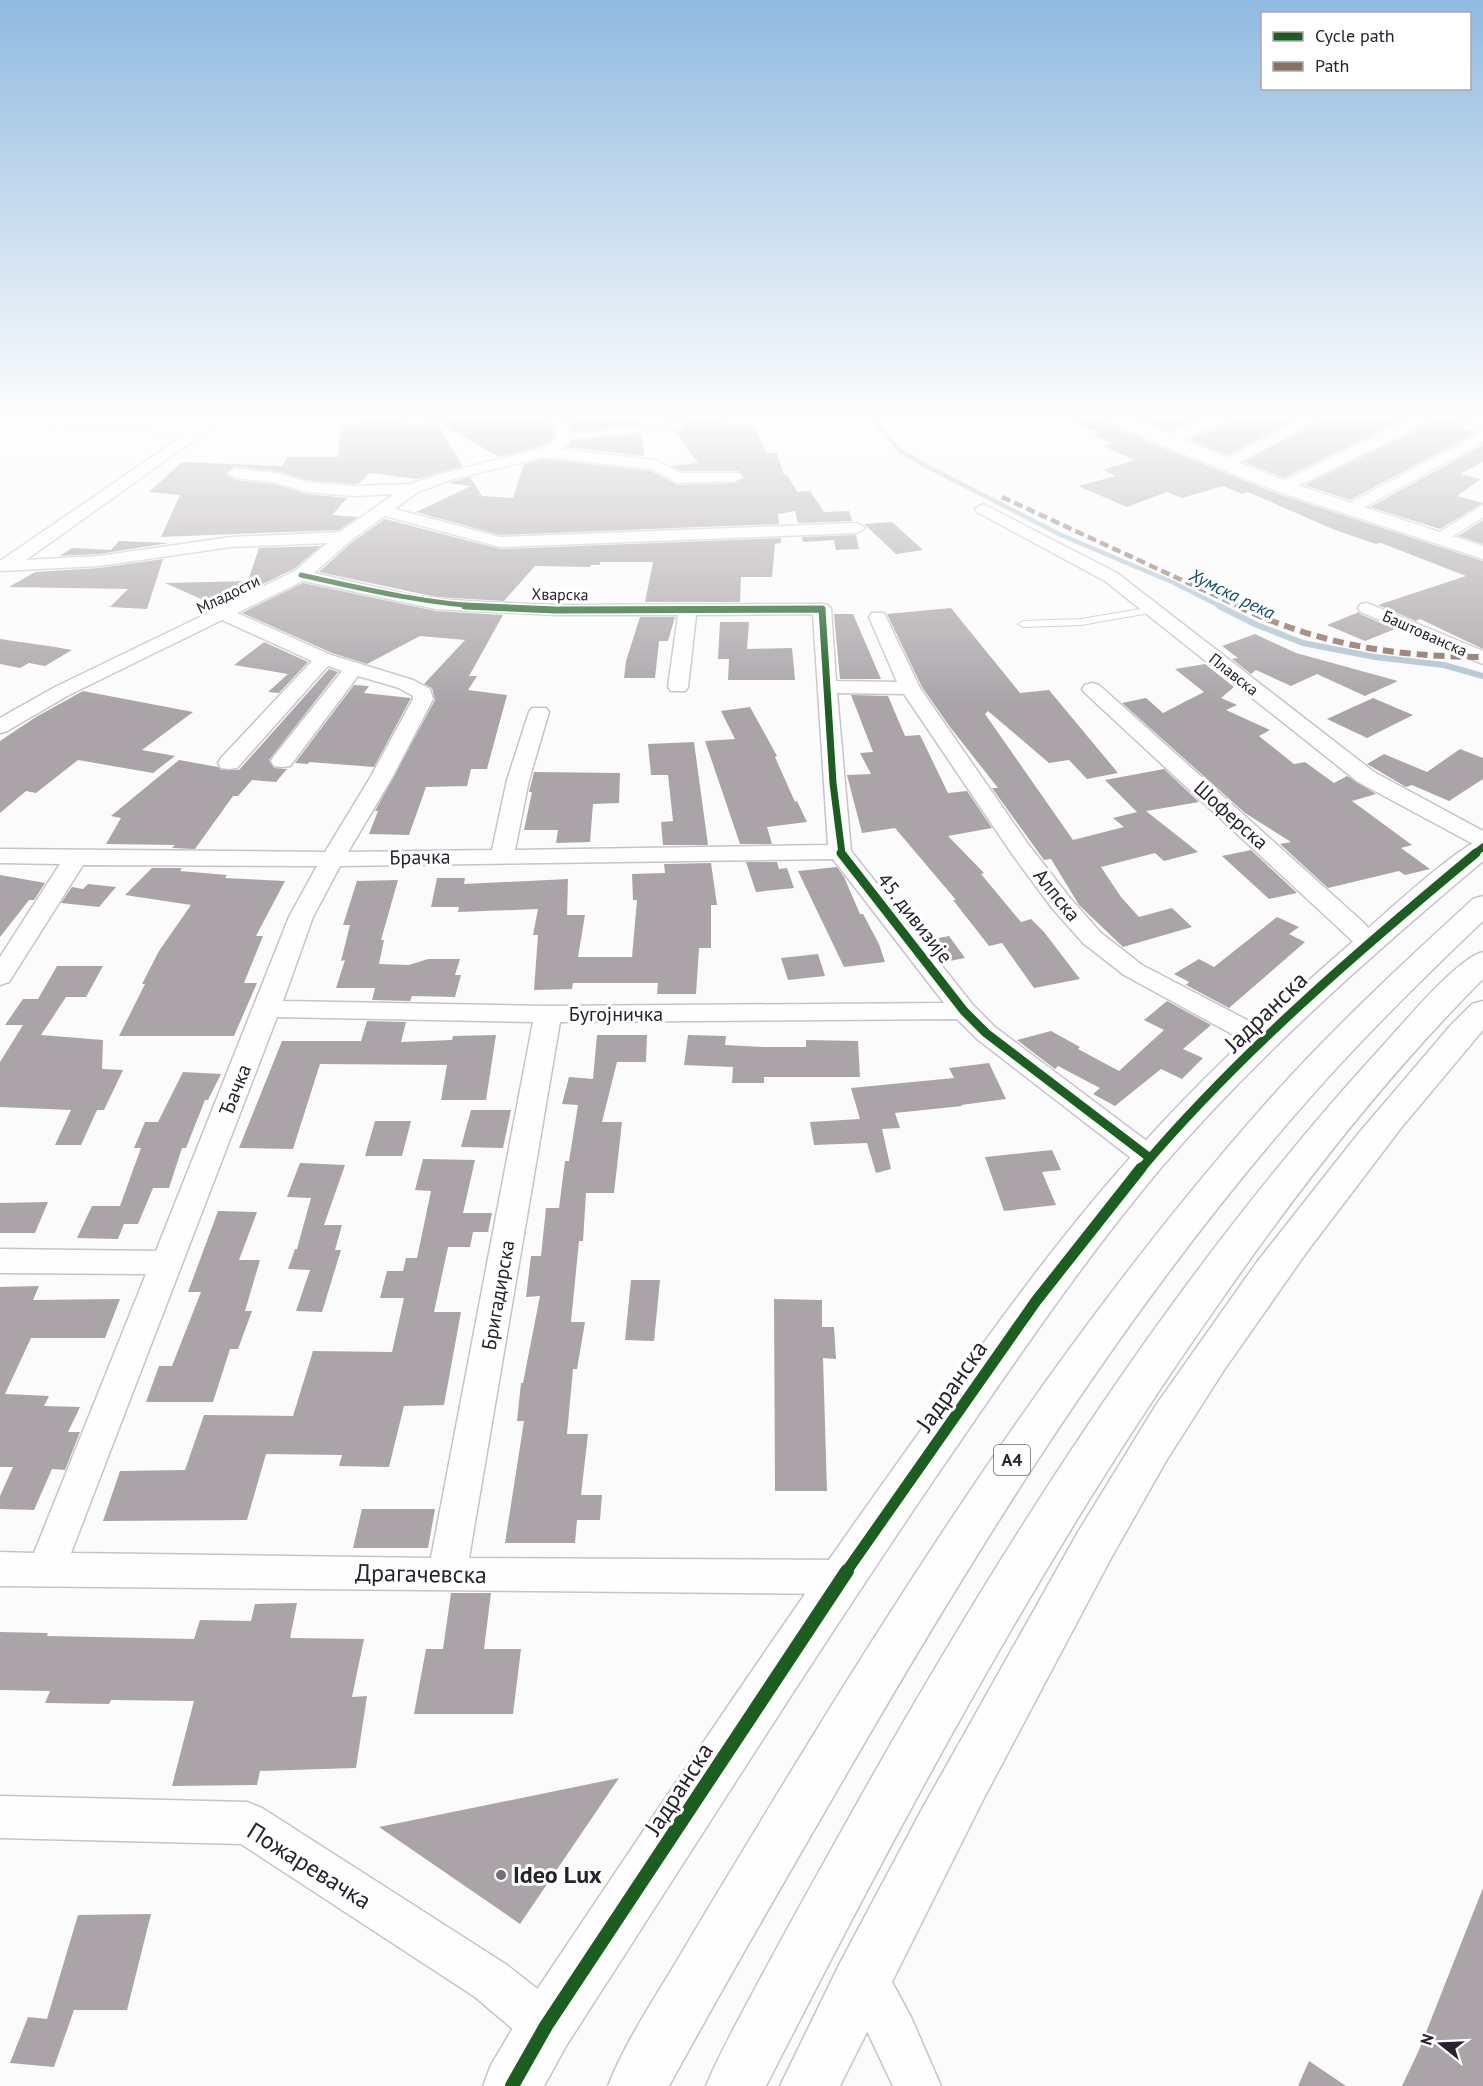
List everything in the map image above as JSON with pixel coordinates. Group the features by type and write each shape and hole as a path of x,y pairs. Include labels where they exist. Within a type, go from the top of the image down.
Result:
{"main road":[{"path":"1354,510 1483,553"},
{"name":"Јадранска","path":"513,2086 546,2026 842,1577 1059,1268 1150,1158 1262,1039 1368,942 1483,847"},
{"name":"A4","path":"637,2086 870,1683 984,1502 1087,1352 1162,1253 1264,1126 1388,994 1483,905"},
{"path":"735,2086 910,1759 1040,1539 1143,1380 1196,1304 1327,1130 1415,1030 1483,960"},
{"path":"809,2086 863,1974 952,1805 1071,1587 1170,1419 1237,1319 1312,1216 1382,1125 1452,1043 1483,1011"}],"street":[{"path":"2,567 84,510"},
{"name":"Младости","path":"0,727 62,691 301,575 344,537 382,510"},
{"path":"383,510 500,542 857,528"},
{"name":"Плавска","path":"987,510 1111,577 1366,777 1483,840"},
{"path":"1438,538 1482,510"},
{"path":"2,567 99,561 231,542 344,537"},
{"name":"Хварска","path":"301,575 436,604 556,610 822,609 826,687"},
{"name":"Баштованска","path":"1367,608 1483,658"},
{"path":"678,687 688,609"},
{"name":"Ђачка","path":"46,1569 267,1009 301,917 316,887 381,778 423,699 423,693 406,684 324,659 223,614"},
{"name":"Алпска","path":"878,617 910,688 1020,849 1061,903 1092,938 1133,970 1262,1039"},
{"path":"229,763 324,659"},
{"path":"282,761 353,669"},
{"path":"840,852 832,783 826,687 910,688"},
{"name":"Шоферска","path":"1092,688 1368,942"},
{"path":"502,856 518,780 539,712"},
{"name":"Брачка","path":"0,856 75,859 335,858 840,852"},
{"name":"45. дивизије","path":"840,852 964,1011 986,1033 1009,1053 1150,1158"},
{"path":"0,977 75,859"},
{"name":"Бугојничка","path":"267,1009 548,1014 964,1011"},
{"name":"Бригадирска","path":"447,1575 548,1014"},
{"path":"0,1261 166,1263"},
{"name":"Драгачевска","path":"0,1569 842,1577"},
{"name":"Пожаревачка","path":"0,1816 247,1823 491,1981 546,2026"},
{"path":"863,1974 894,2034 917,2086"}],"lane":[{"path":"1023,624 1081,622 1152,610"}],"building":[{"path":"173,510 336,510 332,515 358,517 339,530 161,537"},
{"path":"823,510 849,511 852,521 798,523 795,511 778,514 779,524 500,535 416,512"},
{"path":"1290,510 1328,510 1483,561 1483,649 1420,619 1416,621 1378,605 1466,576 1381,543 1376,544 1335,530"},
{"path":"1381,510 1471,510 1440,529"},
{"path":"385,519 500,549 781,538 781,543 775,544 772,577 741,577 740,602 645,602 653,562 600,562 600,565 590,567 535,566 504,601 436,597 319,572 351,543"},
{"path":"1483,520 1483,544 1458,536"},
{"path":"892,522 923,550 896,554 864,524"},
{"path":"856,535 859,549 836,550 834,540 803,542 802,537"},
{"path":"119,541 169,543 99,554 60,556 72,548 111,550"},
{"path":"321,546 294,569 217,606 165,583 248,581 259,548"},
{"path":"163,559 147,609 110,607 128,589 9,587 35,572 99,568"},
{"path":"303,583 436,611 503,615 469,676 477,676 468,690 507,695 487,769 471,769 467,786 426,787 409,835 369,834 378,811 375,811 435,700 432,688 424,684 465,640 420,636 367,664 332,653 242,613"},
{"path":"951,608 1020,693 1049,690 1118,773 1087,779 1069,760 1049,763 988,711 985,714 1073,840 1124,827 1113,818 1137,812 1105,780 1164,769 1199,802 1146,811 1198,852 1164,861 1155,853 1101,867 1121,897 1139,917 1172,908 1192,927 1123,947 1079,905 1051,859 1044,860 992,788 998,788 922,687 887,614"},
{"path":"1359,612 1395,629 1365,641 1327,625"},
{"path":"834,614 853,614 881,679 840,679"},
{"path":"640,617 675,617 668,641 659,641 655,678 624,678 626,661"},
{"path":"720,622 749,622 747,649 792,648 795,680 728,680 729,659 718,659"},
{"path":"1255,634 1296,653 1398,681 1365,696 1317,674 1291,686 1256,670 1251,674 1232,659 1238,658 1222,646"},
{"path":"0,639 72,650 45,666 29,663 20,668 0,664"},
{"path":"264,642 308,662 279,693 268,692 288,674 234,665"},
{"path":"1205,664 1234,687 1221,698 1237,705 1226,710 1270,730 1259,736 1294,764 1305,762 1334,783 1347,776 1376,794 1352,801 1412,845 1401,848 1430,869 1405,875 1399,871 1328,888 1280,844 1291,842 1245,813 1122,703 1146,698 1163,713 1204,692 1175,669"},
{"path":"329,669 338,672 269,760 274,768 287,769 276,782 252,780 238,796 233,796 195,849 172,848 175,845 106,844 121,818 111,816 179,760 218,767 221,770 239,770"},
{"path":"354,685 369,686 364,693 411,698 374,767 295,763"},
{"path":"83,691 193,712 142,750 175,756 153,773 78,760 36,793 26,791 0,813 0,741 36,717"},
{"path":"851,695 888,696 905,736 920,735 948,793 967,791 992,828 948,836 984,873 981,874 1021,922 1031,919 1044,932 1080,979 1034,988 1002,943 989,946 953,900 956,900 895,828 862,833 847,775 871,774 860,753 873,752"},
{"path":"1373,698 1413,715 1367,738 1327,719"},
{"path":"750,707 777,756 775,757 795,802 797,801 807,822 767,827 772,844 740,844 705,741 735,739 721,711"},
{"path":"694,742 708,845 663,845 661,822 673,821 668,775 651,775 648,744"},
{"path":"1460,749 1483,758 1483,779 1449,801 1412,785 1406,787 1367,764 1384,754 1427,772"},
{"path":"534,772 620,773 619,803 593,804 590,842 556,843 558,830 524,830"},
{"path":"1251,850 1297,893 1269,899 1222,856"},
{"path":"746,862 777,862 779,869 787,868 794,888 756,892"},
{"path":"711,863 717,905 711,905 711,948 699,948 696,994 657,994 658,983 573,983 572,989 534,990 538,935 533,935 538,909 458,912 459,907 431,907 437,878 465,878 464,884 568,879 567,915 585,915 578,957 632,957 637,900 633,900 632,874 665,873 664,864"},
{"path":"837,867 844,877 860,914 863,914 879,944 885,962 844,967 798,871"},
{"path":"152,868 182,868 180,871 227,875 225,878 285,881 256,936 263,936 244,983 257,983 234,1036 119,1036 159,951 191,905 125,895"},
{"path":"0,875 45,883 34,900 29,900 0,937"},
{"path":"398,880 381,940 384,940 379,964 409,965 428,959 460,959 455,975 461,975 455,997 412,996 410,1001 372,1000 375,988 336,988 345,960 341,961 350,925 343,925 357,881"},
{"path":"88,884 116,887 99,907 61,903 72,887 83,889"},
{"path":"1277,917 1299,927 1289,934 1305,942 1229,1008 1186,985 1189,982 1174,974 1199,959 1214,967"},
{"path":"949,936 965,958 944,962 928,940"},
{"path":"818,954 825,976 788,980 781,958"},
{"path":"57,966 103,966 86,997 66,997 41,1035 103,1040 102,1069 123,1070 104,1110 97,1110 81,1145 55,1145 71,1110 0,1107 0,1062 23,1025 5,1025 23,999 38,999"},
{"path":"1167,1001 1211,1025 1183,1049 1203,1058 1182,1079 1161,1069 1115,1106 1093,1094 1100,1088 1058,1066 1055,1069 1017,1040 1051,1031 1080,1047 1078,1049 1119,1071 1164,1030 1144,1020"},
{"path":"367,1021 406,1022 401,1042 452,1040 453,1036 496,1035 486,1100 441,1100 447,1065 320,1064 293,1149 239,1148 282,1041 361,1041"},
{"path":"597,1035 647,1035 646,1062 617,1062 602,1122 622,1122 614,1193 586,1193 583,1241 579,1241 571,1322 585,1322 577,1369 573,1369 567,1434 588,1434 581,1495 602,1495 600,1520 577,1520 575,1543 505,1543 524,1421 517,1421 521,1383 523,1383 540,1296 526,1297 531,1256 541,1256 546,1208 559,1208 565,1161 569,1161 578,1105 562,1104 569,1077 593,1079"},
{"path":"688,1035 726,1036 725,1045 765,1047 806,1047 806,1040 858,1041 860,1077 764,1077 764,1083 732,1083 733,1067 684,1065"},
{"path":"989,1063 1006,1099 895,1113 900,1128 882,1129 891,1169 876,1173 867,1143 814,1145 810,1122 860,1119 851,1088 954,1078 949,1068"},
{"path":"183,1072 221,1074 208,1100 205,1100 186,1148 182,1148 169,1188 153,1188 138,1224 124,1224 118,1239 77,1238 92,1206 120,1206 141,1148 134,1148 145,1122 158,1122"},
{"path":"471,1110 511,1110 503,1148 461,1147"},
{"path":"375,1121 411,1121 402,1156 365,1156"},
{"path":"1052,1150 1061,1170 1042,1172 1056,1205 1004,1211 985,1157"},
{"path":"423,1159 475,1160 463,1213 492,1213 488,1232 473,1232 470,1247 448,1247 434,1312 461,1312 444,1405 404,1406 389,1467 339,1466 342,1455 266,1454 247,1520 103,1521 120,1471 185,1470 204,1415 293,1416 313,1351 392,1352 404,1298 380,1298 387,1271 403,1271 406,1258 417,1258 431,1191 415,1190"},
{"path":"300,1163 345,1165 324,1225 342,1225 335,1250 341,1250 322,1312 296,1311 310,1270 288,1269 295,1249 297,1249 311,1198 287,1197"},
{"path":"48,1202 35,1233 0,1233 0,1203"},
{"path":"218,1211 257,1212 239,1260 260,1260 245,1311 252,1311 238,1349 230,1349 213,1402 146,1402 159,1366 172,1366 201,1292 188,1292"},
{"path":"631,1280 660,1280 654,1341 625,1340"},
{"path":"39,1286 33,1300 120,1299 105,1338 31,1338 5,1394 49,1396 44,1406 80,1407 68,1432 80,1432 65,1470 52,1469 34,1510 0,1509 0,1496 13,1467 0,1467 0,1287"},
{"path":"774,1299 822,1300 822,1327 834,1327 836,1359 823,1358 827,1491 775,1491"},
{"path":"362,1509 435,1509 428,1548 353,1548"},
{"path":"451,1593 491,1593 484,1649 521,1649 513,1714 414,1714 426,1649 443,1649"},
{"path":"297,1603 290,1638 364,1639 352,1697 367,1696 356,1768 260,1771 257,1785 172,1786 194,1701 111,1700 109,1704 45,1703 50,1691 0,1690 0,1632 48,1633 47,1636 194,1639 200,1620 251,1621 255,1604"},
{"name":"Ideo Lux","path":"619,1778 520,1924 379,1827"},
{"path":"1483,1888 1483,2086 1402,2086 1419,2050"},
{"path":"151,1914 127,2010 74,2010 54,2067 10,2063 28,2017 47,2019 78,1915"},
{"path":"1309,2061 1346,2086 1298,2086"}],"waterway":[{"name":"Хумска река","path":"1013,510 1061,535 1172,582 1222,607"},
{"name":"Хумска река","path":"1219,606 1257,625 1303,643 1375,657 1444,665 1483,676"}],"marked path":[{"path":"1031,510 1281,626 1305,634 1379,650 1429,656 1479,657"}],"cycle path":[{"path":"301,575 436,604 556,610 822,609 833,783 840,852 964,1011 986,1033 1150,1158"},
{"path":"512,2086 546,2026 736,1736 881,1521 1091,1228 1150,1158 1269,1035 1396,920 1483,847"}],"place":[{"name":"Ideo Lux","path":"501,1875"}]}
